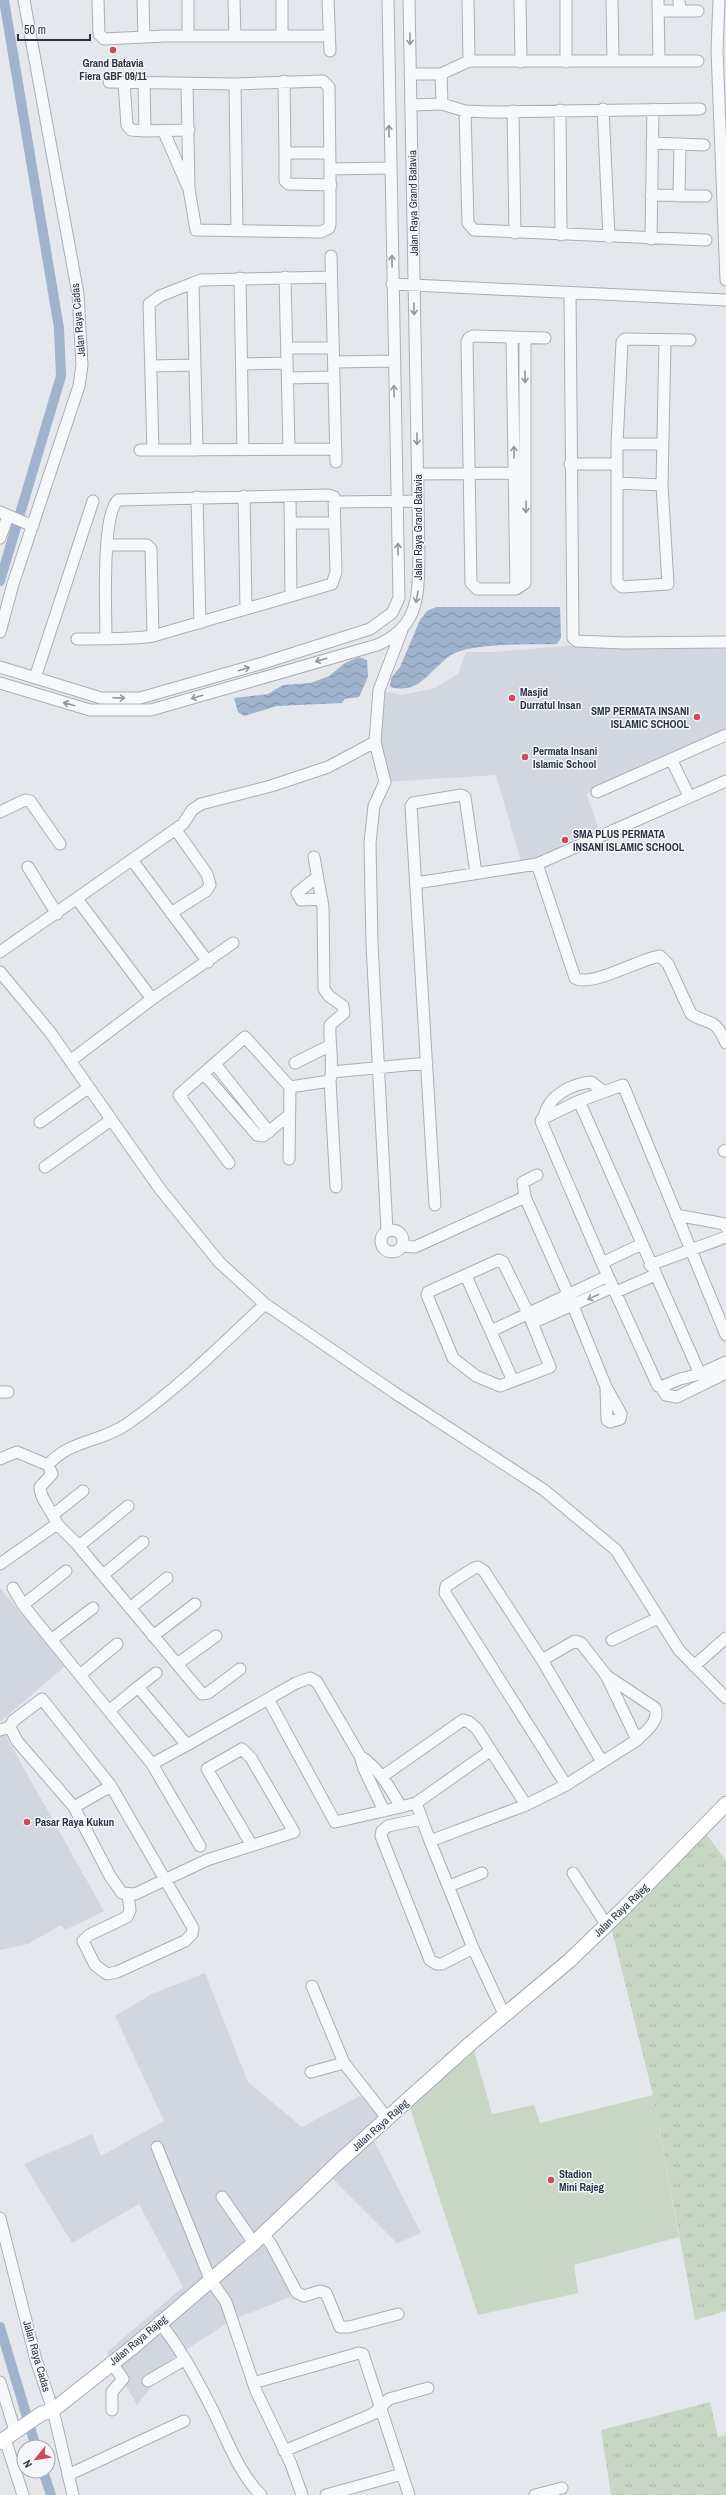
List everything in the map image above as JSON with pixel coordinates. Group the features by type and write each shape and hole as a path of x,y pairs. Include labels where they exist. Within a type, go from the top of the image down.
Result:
{"main road":[{"name":"Jalan Raya Rajeg","path":"10,2435 47,2412 110,2362 132,2347 159,2322 258,2238 387,2118 504,2014 569,1960 624,1908 726,1804"}],"street":[{"name":"Jalan Raya Cadas","path":"0,632 12,584 78,386 82,365 82,329 78,294 24,0"},
{"path":"98,0 99,34 102,39 188,36 329,36"},
{"path":"143,0 144,37"},
{"path":"188,0 188,36"},
{"path":"234,0 235,36"},
{"path":"282,0 282,36"},
{"path":"328,0 330,51"},
{"name":"Jalan Raya Grand Batavia","path":"0,667 101,698 140,698 172,690 355,634 380,623 392,613 399,598 393,361 388,0"},
{"name":"Jalan Raya Grand Batavia","path":"0,683 90,710 151,710 387,641 403,628 415,608 418,589 418,474 409,0"},
{"path":"468,0 469,61"},
{"path":"520,0 521,62"},
{"path":"566,0 566,62"},
{"path":"612,0 613,60"},
{"path":"719,0 717,50 722,98 726,280"},
{"path":"659,61 658,6 680,5 698,11"},
{"path":"717,50 726,63"},
{"path":"410,74 441,74 469,61 698,61"},
{"path":"441,74 442,104"},
{"path":"109,82 235,84 317,79 327,84 330,224 326,230 314,232 196,230 189,189 187,84"},
{"path":"284,81 285,181 289,184 330,185"},
{"path":"124,83 128,125 131,130 164,132 189,130"},
{"path":"144,83 145,130"},
{"path":"235,84 237,231"},
{"path":"411,105 442,104 465,111 700,109"},
{"path":"603,109 609,237"},
{"path":"651,239 653,109"},
{"path":"560,110 562,235"},
{"path":"465,111 468,223 474,230 651,239 706,240"},
{"path":"514,111 515,233"},
{"path":"164,132 189,189"},
{"path":"652,144 704,145"},
{"path":"679,196 680,144"},
{"path":"285,153 329,153"},
{"path":"330,169 390,168"},
{"path":"652,195 706,196"},
{"path":"331,256 336,462"},
{"path":"285,277 289,449"},
{"path":"153,450 149,304 160,296 201,280 331,277"},
{"path":"240,278 243,450"},
{"path":"193,283 196,450"},
{"path":"392,284 726,300"},
{"path":"570,293 570,464 572,635 574,640 623,643 726,642"},
{"path":"525,338 527,473 526,583 516,588 477,589 470,583 467,342 469,338 473,336 545,338"},
{"path":"512,337 516,588"},
{"path":"665,341 662,485 668,584 622,587 618,582 617,444 622,342 625,339 665,341 690,340"},
{"path":"287,348 334,348"},
{"path":"334,362 393,361"},
{"path":"242,364 287,363"},
{"path":"150,366 195,365"},
{"path":"288,378 334,377"},
{"path":"617,444 663,444"},
{"path":"140,450 336,449"},
{"path":"570,464 617,464"},
{"path":"418,474 527,473"},
{"path":"617,483 662,485"},
{"path":"77,639 106,638 153,636 332,584 336,578 334,497 331,495 244,496 118,500 114,508 107,545 106,638"},
{"path":"244,496 246,608"},
{"path":"290,496 291,596"},
{"path":"197,497 200,623"},
{"path":"35,678 93,501"},
{"path":"335,502 417,501"},
{"path":"0,538 8,516 31,525"},
{"path":"291,523 335,523"},
{"path":"107,545 147,545 151,549 153,636"},
{"path":"403,628 379,690 375,742 385,782 374,806 370,843 372,944 387,1231 380,1241 384,1249 391,1252 402,1246 415,1247 525,1197"},
{"path":"355,634 359,650"},
{"path":"597,792 726,735"},
{"path":"0,952 57,914 176,830 183,824 192,810 201,804 271,786 328,766 375,742"},
{"path":"671,759 689,796"},
{"path":"416,883 537,864 726,781"},
{"path":"435,1205 411,806 416,801 461,795 465,797 476,873"},
{"path":"0,812 25,800 30,800 60,844"},
{"path":"171,913 206,891 210,885 207,874 176,830"},
{"path":"314,857 322,899 324,989 328,996 343,1006 344,1013 330,1025 329,1046 336,1187"},
{"path":"132,860 208,962"},
{"path":"537,864 575,978 586,981 648,958 660,956 668,964 691,1014 697,1018 712,1021 724,1035"},
{"path":"28,867 57,914"},
{"path":"317,877 297,893 301,900 322,899"},
{"path":"77,899 152,999"},
{"path":"70,1061 152,999 208,962 233,943"},
{"path":"0,972 50,1032 88,1088 160,1188 219,1262 266,1304 388,1389 544,1490 616,1550 633,1574 658,1618 694,1666 726,1698"},
{"path":"229,1163 179,1097 180,1093 204,1074 243,1038 247,1038 290,1087 288,1116 290,1159"},
{"path":"295,1064 329,1046"},
{"path":"290,1087 331,1076 378,1068 427,1063"},
{"path":"215,1064 269,1132"},
{"path":"204,1074 258,1135 263,1136 288,1116"},
{"path":"603,1092 591,1082 572,1086 559,1094 550,1103 546,1109 544,1117 541,1120 602,1263 656,1382 666,1394 677,1397 726,1374"},
{"path":"544,1117 623,1085 690,1251 726,1335"},
{"path":"40,1122 88,1088"},
{"path":"579,1102 700,1374"},
{"path":"45,1167 111,1120"},
{"path":"537,1175 523,1182 525,1197 571,1301 606,1387"},
{"path":"676,1215 725,1224 726,1227"},
{"path":"387,1231 392,1230 400,1233 403,1242 402,1246"},
{"path":"571,1301 615,1290 690,1251 726,1237"},
{"path":"602,1263 642,1244"},
{"path":"499,1260 503,1262 531,1319 550,1367 549,1370 496,1386 476,1376 450,1354 427,1295 428,1292 499,1260"},
{"path":"466,1276 513,1381"},
{"path":"491,1331 531,1319 571,1301 608,1276"},
{"path":"48,1465 58,1454 68,1447 127,1424 216,1350 266,1304"},
{"path":"661,1387 680,1379 700,1374 726,1362"},
{"path":"1,1456 20,1452 48,1465 52,1474 40,1487 40,1492 55,1519 202,1694 208,1692 240,1669"},
{"path":"0,1564 55,1519 83,1491"},
{"path":"79,1546 128,1506"},
{"path":"103,1575 143,1542"},
{"path":"566,1785 445,1594 446,1586 474,1568 481,1569 542,1660 602,1762"},
{"path":"23,1605 66,1571"},
{"path":"130,1608 167,1578"},
{"path":"13,1588 23,1605 52,1640 72,1668 80,1675 110,1710 152,1764 200,1846"},
{"path":"153,1636 195,1604"},
{"path":"52,1640 93,1608"},
{"path":"612,1640 658,1618"},
{"path":"177,1664 216,1636"},
{"path":"694,1666 726,1638"},
{"path":"542,1660 575,1641 585,1647 606,1675 637,1740"},
{"path":"80,1675 117,1644"},
{"path":"110,1710 156,1673"},
{"path":"430,1841 526,1805 566,1785 637,1740 650,1727 656,1717 655,1708 606,1675"},
{"path":"152,1764 301,1680 310,1678 316,1682 360,1756 364,1769 384,1810"},
{"path":"138,1687 187,1745"},
{"path":"128,1895 130,1910 127,1917 89,1935 83,1941 95,1965 107,1974 117,1972 176,1945 192,1934 192,1928 190,1922 166,1881 111,1786 42,1699 5,1728 74,1807 110,1876 122,1893 128,1895 166,1881 206,1860 251,1844 294,1832 251,1758 242,1748 207,1770 251,1844"},
{"path":"268,1699 335,1822 416,1803 490,1751"},
{"path":"383,1776 463,1720 470,1722 477,1729 526,1805"},
{"path":"360,1756 372,1764 383,1776 401,1807"},
{"path":"74,1807 111,1786"},
{"path":"416,1803 421,1819 473,1948 504,2014"},
{"path":"421,1819 388,1826 382,1831 381,1836 430,1960 437,1964 442,1964 473,1948"},
{"path":"449,1886 482,1873"},
{"path":"573,1873 606,1924"},
{"path":"312,1986 344,2063 387,2118"},
{"path":"311,2072 344,2063"},
{"path":"157,2147 210,2279 229,2311 253,2384 284,2451 302,2495"},
{"path":"222,2197 258,2238 271,2244 297,2293 304,2296 320,2291 326,2293 340,2328 349,2328 398,2314"},
{"name":"Jalan Raya Cadas","path":"0,2218 36,2360 47,2412 68,2475 73,2495"},
{"path":"159,2322 184,2360 209,2403 226,2442 250,2482 261,2495"},
{"path":"253,2384 360,2353 365,2356 409,2495"},
{"path":"148,2381 184,2360"},
{"path":"110,2362 123,2378 112,2392 112,2410"},
{"path":"0,2382 22,2495"},
{"path":"284,2451 373,2414 389,2398 428,2388"},
{"path":"68,2475 184,2421"},
{"path":"326,2495 402,2474"},
{"path":"535,2495 562,2488"}],"shaded area":[{"name":"Permata Insani Islamic School","path":"577,645 726,649 726,733 586,794 603,840 540,871 522,865 496,775 385,782 377,756 379,690 402,695 435,688 458,674 466,652 495,652"},
{"path":"0,1588 65,1666 0,1722"},
{"name":"Pasar Raya Kukun","path":"4,1733 104,1911 65,1930 61,1925 28,1944 0,1950 0,1734"},
{"path":"205,1973 248,2082 302,2127 360,2096 380,2108 371,2135 421,2233 397,2243 332,2178 266,2240 298,2294 232,2320 173,2358 137,2405 107,2352 183,2287 139,2204 72,2243 24,2164 92,2134 101,2156 164,2121 115,2016 152,1994"}],"green space":[{"path":"705,1832 726,1861 726,2311 695,2320 653,2095 610,1923"},
{"name":"Stadion Mini Rajeg","path":"474,2050 492,2114 534,2105 540,2123 653,2095 679,2237 574,2265 578,2293 478,2315 409,2105"},
{"path":"710,2402 718,2437 726,2435 726,2495 611,2495 601,2430"}],"water":[{"path":"436,607 560,607 561,638 557,644 487,646 461,651 451,655 443,661 424,680 417,684 400,689 390,687 391,678 400,667 420,620 427,611"},
{"path":"359,657 367,660 368,677 359,697 345,699 342,703 277,706 244,716 238,712 234,698 268,694 283,685 311,683 329,676 345,663"}],"waterway":[{"path":"0,581 61,376 59,328 4,0"},
{"path":"0,2327 34,2439"},
{"path":"46,2479 51,2495"}],"place":[{"name":"Grand Batavia Fiera GBF 09/11","path":"113,50"},
{"name":"Masjid Durratul Insan","path":"512,698"},
{"name":"SMP PERMATA INSANI ISLAMIC SCHOOL","path":"697,717"},
{"name":"Permata Insani Islamic School","path":"525,757"},
{"name":"SMA PLUS PERMATA INSANI ISLAMIC SCHOOL","path":"565,840"},
{"name":"Pasar Raya Kukun","path":"27,1822"},
{"name":"Stadion Mini Rajeg","path":"551,2180"}]}
